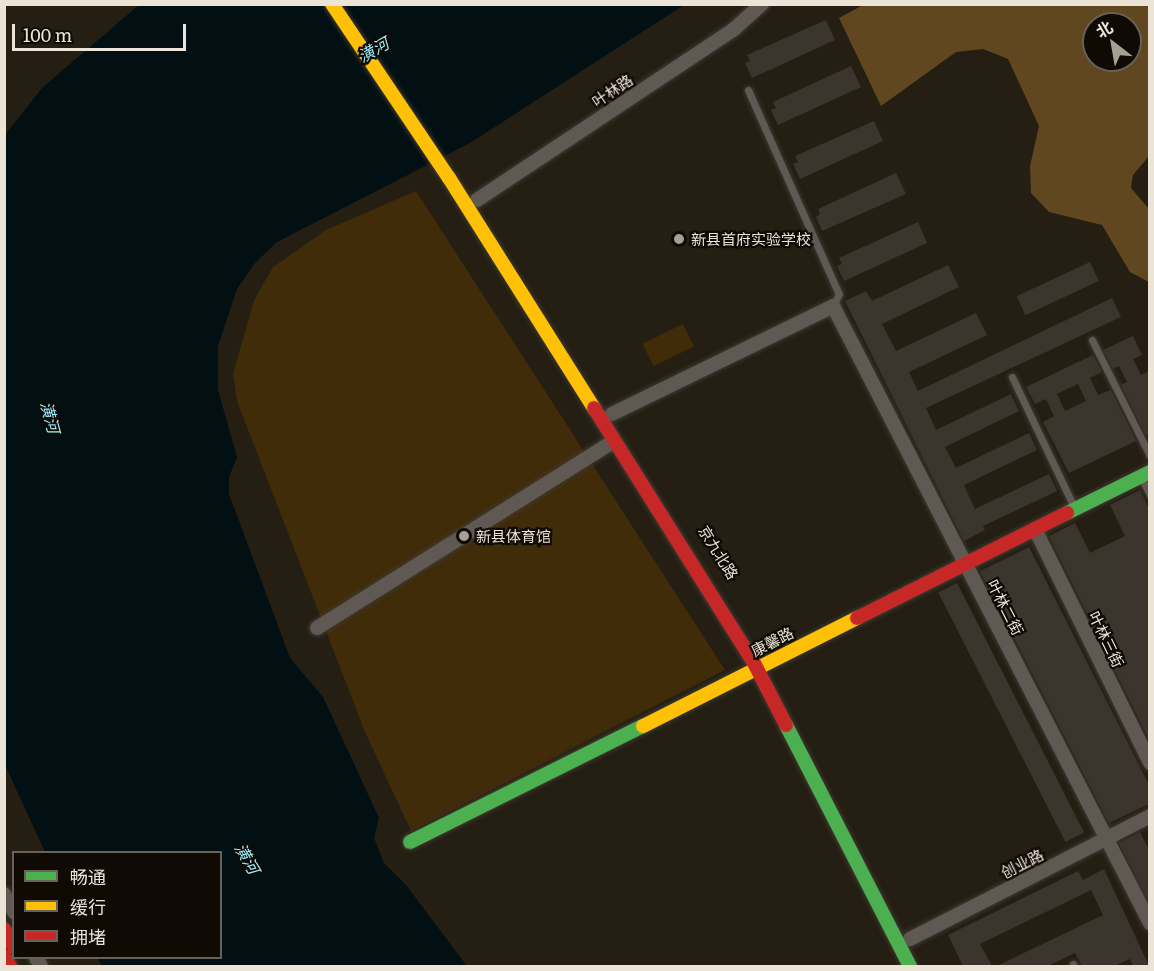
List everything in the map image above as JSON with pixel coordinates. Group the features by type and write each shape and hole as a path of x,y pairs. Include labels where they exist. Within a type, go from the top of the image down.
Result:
{"main road":[{"path":"332,4 454,174"},
{"path":"346,4 454,174"},
{"name":"京九北路","path":"454,174 477,200 612,414 762,664 924,966"},
{"name":"京九北路","path":"454,174 614,441 762,664 910,966"},
{"name":"康馨路","path":"410,842 762,664 1145,475"},
{"path":"4,929 12,943"},
{"path":"4,956 10,966"}],"street":[{"name":"叶林路","path":"477,200 733,30 762,4"},
{"path":"612,414 833,306"},
{"name":"叶林二街","path":"833,306 1149,923"},
{"path":"317,628 614,441"},
{"name":"叶林三街","path":"1035,529 1149,763"},
{"name":"创业路","path":"910,939 1149,816"},
{"path":"4,894 12,908"}],"lane":[{"path":"748,90 839,294 833,306"},
{"path":"1092,340 1149,456"},
{"path":"1012,377 1075,509"},
{"path":"1145,475 1149,495"}],"shaded area":[{"path":"863,5 1149,5 1149,156 1133,175 1131,188 1149,209 1149,282 1130,272 1102,225 1049,212 1031,193 1030,166 1039,126 1008,59 983,49 956,52 881,106 839,18"},
{"name":"新县体育馆","path":"416,191 725,670 411,831 365,732 237,401 233,374 254,300 273,267 326,230"},
{"path":"683,324 694,346 654,366 643,344"}],"water":[{"name":"潢河","path":"139,5 684,5 470,143 277,242 255,263 237,289 218,346 218,390 237,457 229,477 229,494 290,658 323,697 379,818 374,838 384,863 406,885 467,966 102,966 98,959 222,959 222,851 45,851 5,765 4,136 43,87"}],"building":[{"path":"826,20 835,40 752,78 745,63 750,61 747,55"},
{"path":"851,66 861,87 778,125 771,110 776,108 773,102"},
{"path":"874,121 883,141 800,179 793,164 798,162 795,156"},
{"path":"896,173 906,194 822,231 816,217 820,214 818,209"},
{"path":"918,222 927,243 844,281 837,266 842,264 839,258"},
{"path":"1090,262 1099,281 1025,315 1017,296"},
{"path":"948,265 959,287 882,324 896,351 976,313 987,335 909,372 918,391 1112,298 1121,317 926,408 936,430 1011,394 1019,411 945,447 956,468 1029,433 1037,450 964,485 975,509 1049,474 1057,491 983,526 985,530 964,541 845,301 866,291 872,301"},
{"path":"1133,336 1142,355 1133,359 1141,375 1149,371 1149,434 1146,436 1121,385 1127,382 1119,366 1113,369 1103,350"},
{"path":"1093,355 1102,372 1090,378 1098,395 1111,390 1136,441 1069,473 1043,422 1054,416 1046,399 1035,404 1026,387","holes":["1078,384 1086,401 1065,411 1057,394"]},
{"path":"1140,490 1149,509 1149,739 1049,536 1075,523 1090,553 1125,536 1110,505"},
{"path":"1029,547 1149,785 1149,804 1109,823 980,571"},
{"path":"957,583 1084,832 1065,842 938,593"},
{"path":"1140,832 1149,850 1149,902 1119,843"},
{"path":"1104,869 1149,966 1133,966 1130,959 1114,966 1082,966 1075,953 1048,966 997,966 1103,915 1091,890 980,944 992,966 963,966 948,935 1078,871 1083,880"}],"traffic: fast":[{"path":"1067,513 1150,472"},
{"path":"786,725 910,966"},
{"path":"410,842 643,726"}],"traffic: slow":[{"path":"332,4 449,178 594,408"},
{"path":"643,726 857,618"}],"traffic: jam":[{"path":"594,408 753,661 786,725"},
{"path":"857,618 1067,513"},
{"path":"4,929 12,943"},
{"path":"4,956 10,966"}],"place":[{"name":"新县首府实验学校","path":"679,239"},
{"name":"新县体育馆","path":"464,536"}]}
